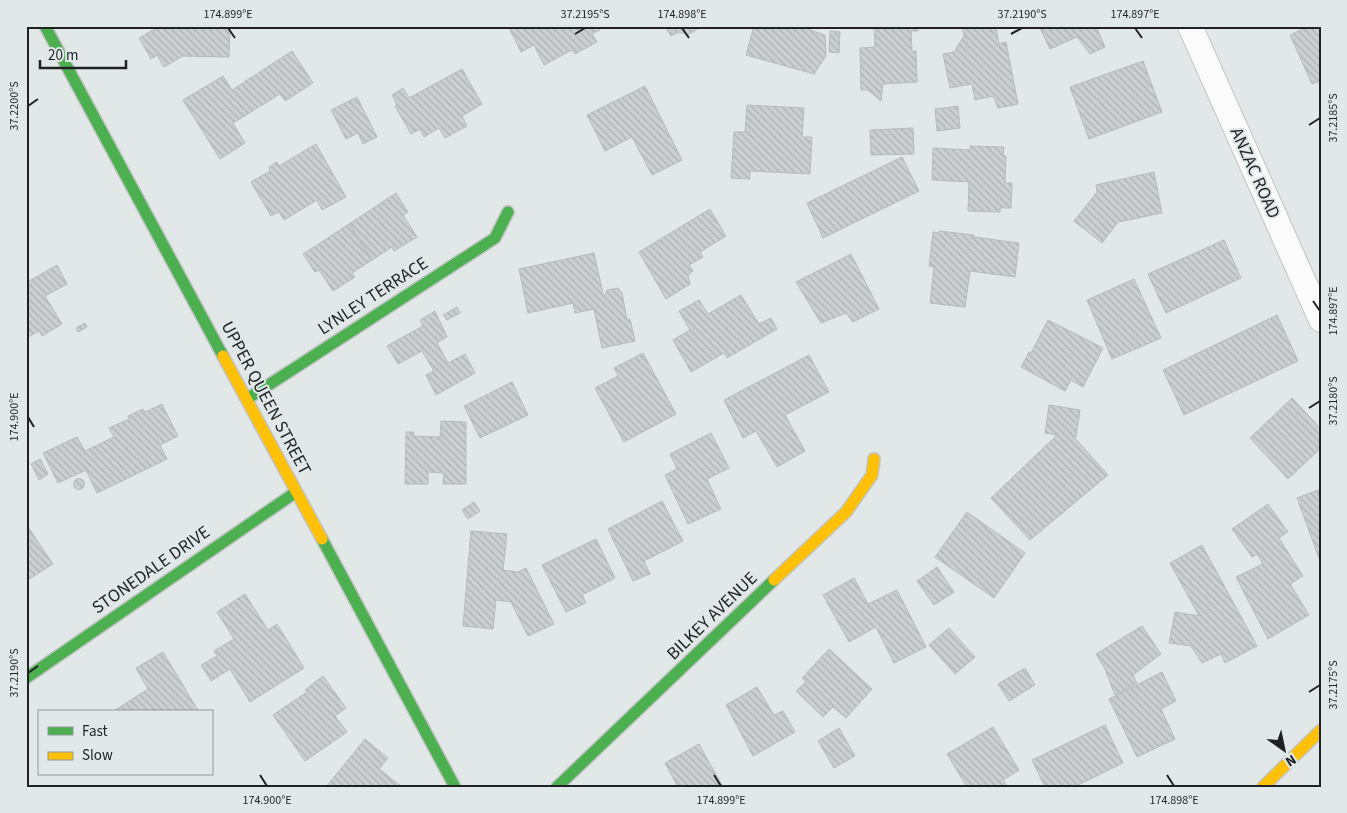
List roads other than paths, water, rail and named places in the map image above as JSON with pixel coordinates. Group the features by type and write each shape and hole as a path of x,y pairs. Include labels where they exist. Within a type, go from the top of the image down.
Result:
{"street":[{"name":"UPPER QUEEN STREET","path":"46,26 455,787"},
{"name":"ANZAC ROAD","path":"1190,26 1321,320"},
{"name":"LYNLEY TERRACE","path":"247,399 494,238 508,212"},
{"name":"BILKEY AVENUE","path":"557,787 846,512 872,475 874,459"},
{"name":"STONEDALE DRIVE","path":"26,678 296,492"},
{"path":"1263,787 1321,730"}]}
